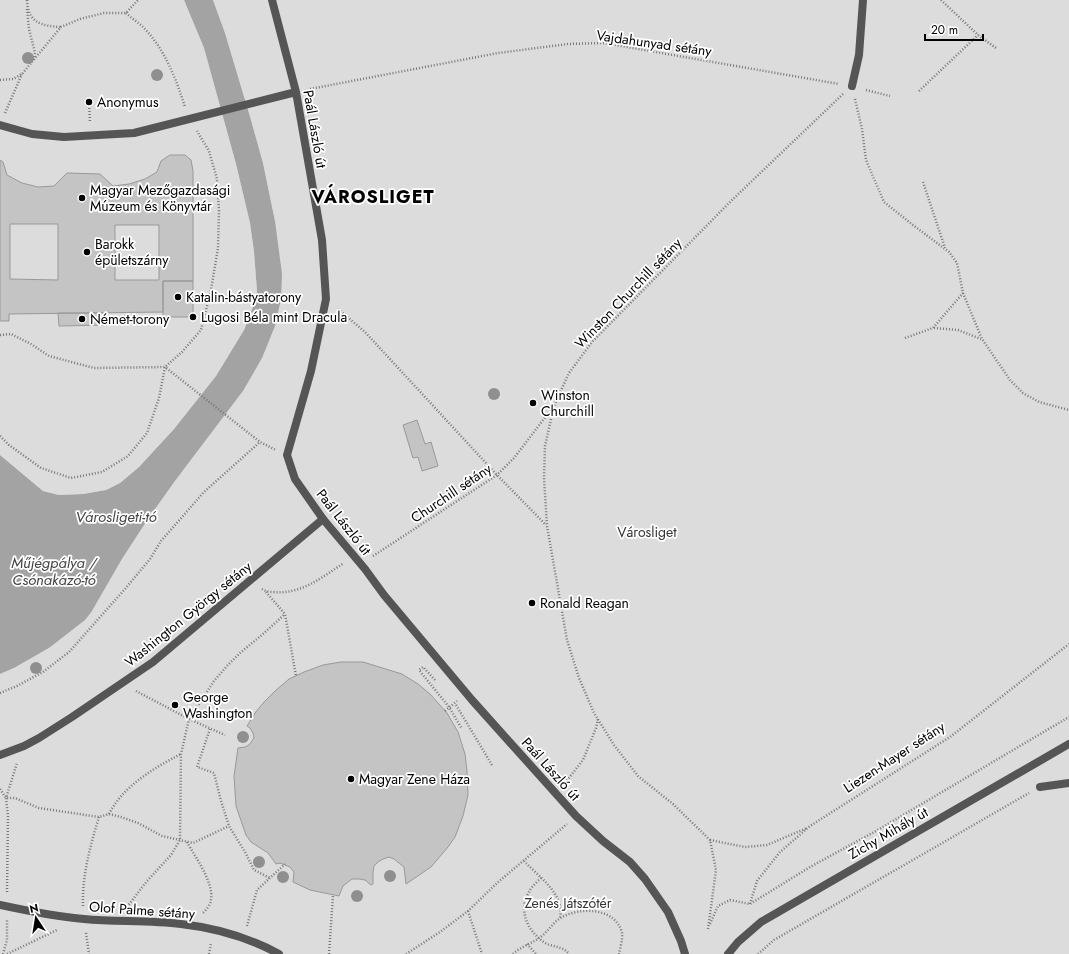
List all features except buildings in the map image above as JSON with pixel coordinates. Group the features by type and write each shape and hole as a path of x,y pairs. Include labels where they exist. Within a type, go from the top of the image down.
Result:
{"street":[{"name":"Paál László út","path":"272,0 296,92 322,240 326,299 311,370 287,456 295,479 323,519 466,693 576,816 603,841 630,862 645,878 668,912 685,954"},
{"path":"852,86 859,55 863,0"},
{"path":"1,122 32,134 64,137 134,133 296,92"},
{"name":"Washington György sétány","path":"0,755 24,746 72,717 153,662 323,519"},
{"name":"Zichy Mihály út","path":"728,954 738,942 761,922 1069,744"},
{"path":"1040,787 1069,783"},
{"name":"Olof Palme sétány","path":"4,906 83,919 180,924 215,929 254,941 279,954"}],"path":[{"path":"27,0 29,29 35,53 34,62"},
{"path":"126,14 138,0"},
{"path":"942,0 978,35 996,48"},
{"path":"0,436 9,445 42,468 71,478 102,472 128,456 147,433 159,398 165,367 182,352 201,330 211,290 218,248 219,211 216,179 209,150 189,120 175,76 159,47 143,27 126,14 104,13 80,19 61,27 48,27 33,20 27,9"},
{"path":"0,80 13,79 22,74 34,62 61,27"},
{"path":"919,90 978,35"},
{"name":"Vajdahunyad sétány","path":"296,92 498,53 568,44 604,43 852,86 890,96"},
{"path":"1,122 22,74"},
{"path":"852,86 862,129 866,160 884,202 912,225 945,248 957,263 964,293 982,339 1010,380 1023,393 1039,402 1069,410"},
{"name":"Winston Churchill sétány","path":"710,840 673,804 638,776 614,745 598,719 579,678 568,640 547,526 544,478 545,446 554,406 569,373 592,342 731,201 852,86"},
{"path":"89,102 90,136"},
{"path":"923,182 945,248"},
{"path":"933,328 964,293"},
{"path":"326,299 365,332 497,475 547,526"},
{"path":"905,338 933,328 958,330 982,339"},
{"path":"0,335 11,334 31,344 49,356 94,368 165,367 243,427 260,442 287,456"},
{"name":"Churchill sétány","path":"265,591 280,593 301,589 358,561 497,475 514,458 554,406"},
{"path":"0,693 43,672 69,652 125,589 150,559 161,541 204,492 260,442"},
{"path":"250,581 265,591 285,614 296,676"},
{"path":"118,921 137,893 171,855 180,840 181,754 189,719 214,681 227,666 285,614"},
{"name":"Liezen-Mayer sétány","path":"750,904 756,881 780,852 810,826 950,737 1069,644"},
{"path":"439,685 423,667 419,670 449,707 462,729"},
{"path":"121,683 189,719 225,735"},
{"path":"455,703 492,765"},
{"path":"445,711 449,707"},
{"path":"810,826 767,845 745,847 710,840 716,870 708,929 718,906 730,900 750,904 810,867 876,831 1069,717"},
{"path":"556,794 583,760 596,728 598,719"},
{"path":"210,729 197,767 214,773 220,801 229,826 254,870 270,878"},
{"path":"3,954 7,940 4,906 8,816 6,798 12,775 24,746"},
{"path":"109,814 113,806 138,780 160,764 181,754"},
{"path":"758,954 774,940 1040,787"},
{"path":"0,789 6,798"},
{"path":"6,798 15,798 39,808 99,817 109,814 130,820 155,833 193,843 229,826"},
{"path":"406,954 440,932 468,911 497,883 576,816"},
{"path":"89,954 83,919 82,892 85,866 99,817"},
{"path":"187,842 205,873 210,888 212,901 206,910 196,919 196,926"},
{"path":"524,861 553,891 559,900 561,911 560,919"},
{"path":"244,938 257,890 285,864"},
{"path":"541,878 529,892 524,909 525,918 530,928 539,938 569,954"},
{"path":"329,954 333,895"},
{"path":"468,911 482,954"},
{"path":"513,954 539,938 560,919 575,912 588,911 608,915 615,920 623,935 619,954"},
{"path":"7,954 36,939 83,919"},
{"path":"527,944 536,954"}],"green space":[{"path":"0,0 184,0 204,48 236,164 250,223 257,291 255,301 244,330 216,376 174,429 139,467 120,483 106,490 83,494 59,495 43,491 0,455"},
{"name":"Városliget","path":"213,0 1069,0 1069,954 0,954 0,674 14,668 49,648 92,611 122,559 148,519 243,391 275,221 263,163 251,120 225,33"}],"water":[{"path":"184,0 213,0 225,33 251,120 263,163 275,221 282,274 281,299 275,326 262,358 243,391 148,519 85,620 49,648 14,668 0,674 0,455 43,491 59,495 83,494 106,490 120,483 139,467 174,429 216,376 244,330 255,301 257,291 250,223 236,164 204,48"}],"place":[{"name":"Anonymus","path":"89,102"},
{"name":"Magyar Mezőgazdasági Múzeum és Könyvtár","path":"82,198"},
{"name":"Barokk épületszárny","path":"87,252"},
{"name":"Katalin-bástyatorony","path":"178,297"},
{"name":"Lugosi Béla mint Dracula","path":"193,317"},
{"name":"Német-torony","path":"82,319"},
{"name":"Winston Churchill","path":"533,403"},
{"name":"Ronald Reagan","path":"532,603"},
{"name":"George Washington","path":"175,705"},
{"name":"Magyar Zene Háza","path":"351,779"}],"district":[{"name":"VÁROSLIGET","path":"373,197"}],"water label":[{"name":"Városligeti-tó","path":"116,517"},
{"name":"Műjégpálya / Csónakázó-tó","path":"54,572"}],"park label":[{"name":"Zenés Játszótér","path":"568,903"}]}
